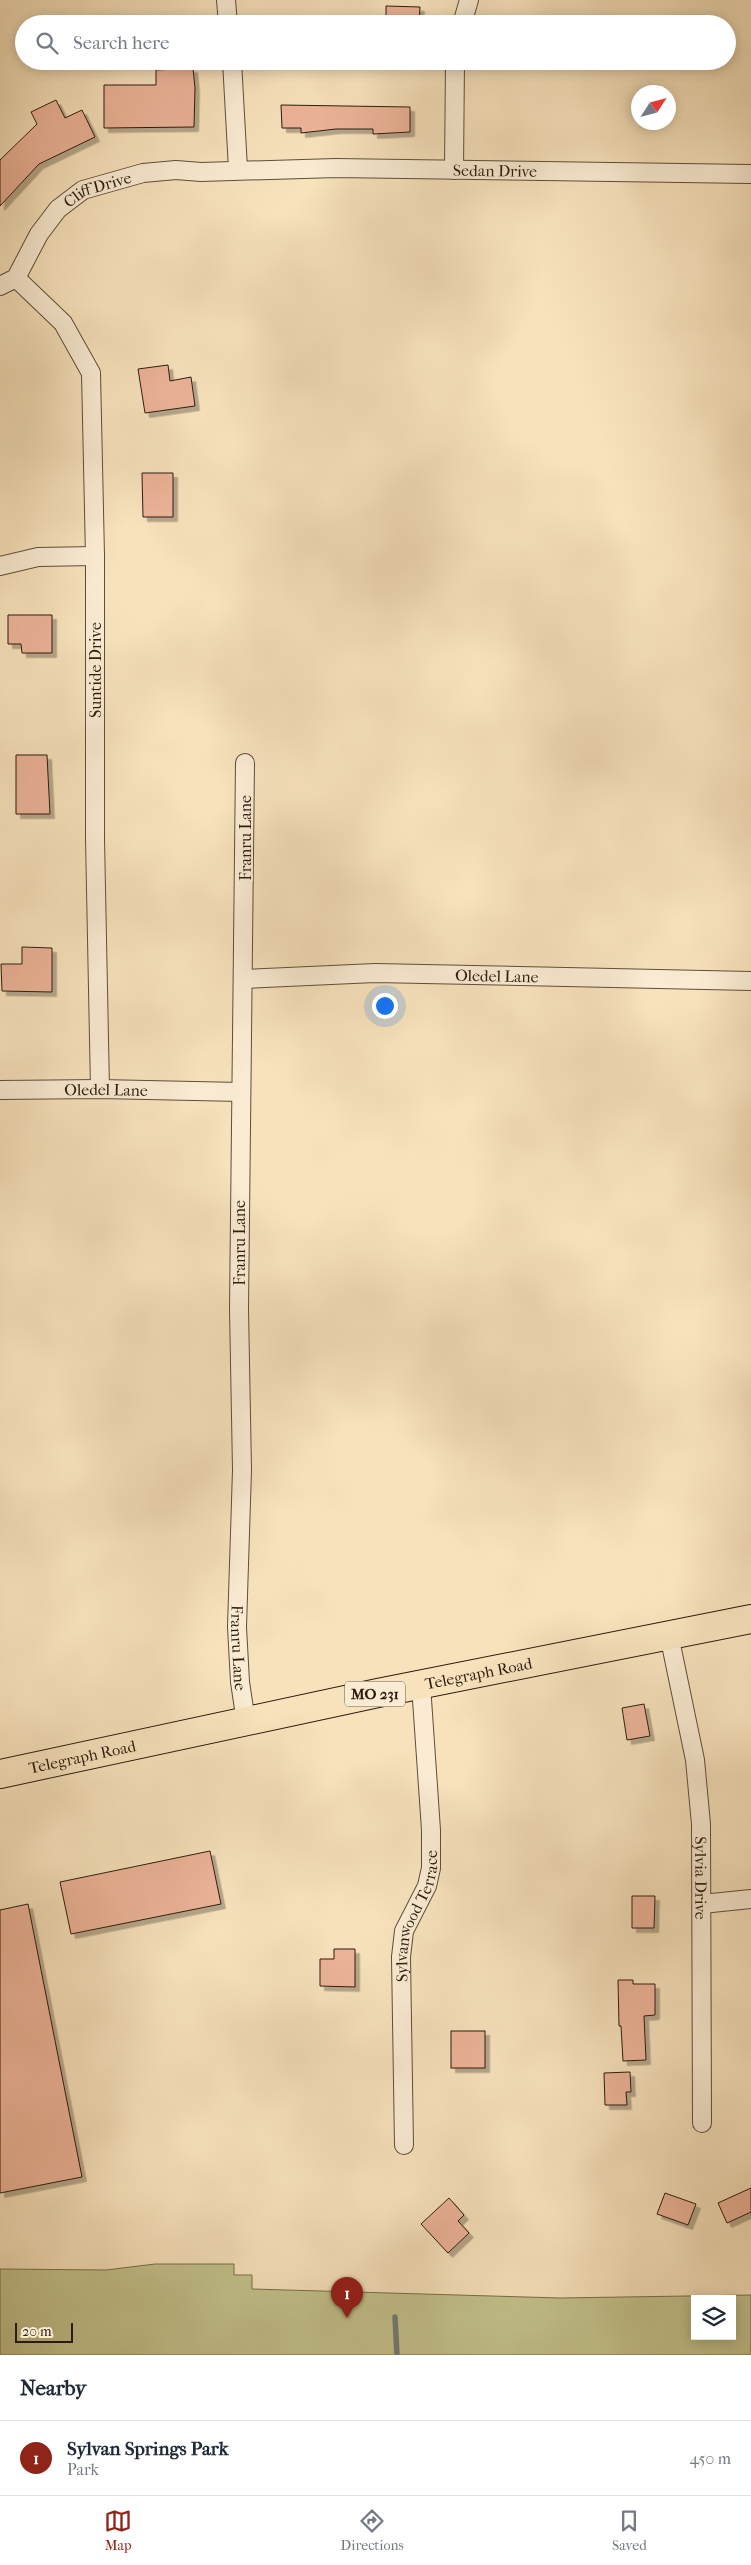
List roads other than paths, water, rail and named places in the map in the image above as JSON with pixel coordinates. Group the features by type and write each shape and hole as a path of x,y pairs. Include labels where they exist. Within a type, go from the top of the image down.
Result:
{"main road":[{"name":"Telegraph Road","path":"0,1774 751,1619"}],"street":[{"path":"226,0 227,15"},
{"path":"465,15 469,0"},
{"path":"232,70 238,170"},
{"path":"454,170 455,70"},
{"name":"Sedan Drive","path":"238,170 454,170 751,174"},
{"name":"Cliff Drive","path":"16,278 39,234 54,215 83,190 143,173 238,170"},
{"path":"0,286 16,278"},
{"name":"Suntide Drive","path":"16,278 63,323 91,373 95,556 94,840 100,1089"},
{"path":"0,566 38,556 95,556"},
{"name":"Franru Lane","path":"245,763 239,1350 242,1470 237,1627 240,1682 246,1722"},
{"name":"Oledel Lane","path":"243,979 375,973 751,981"},
{"name":"Oledel Lane","path":"0,1090 100,1089 242,1092"},
{"name":"Sylvia Drive","path":"669,1635 695,1760 701,1824 702,2123"},
{"name":"Sylvanwood Terrace","path":"404,2145 401,1957 404,1931 426,1886 431,1868 430,1821 421,1686"},
{"path":"702,1904 751,1899"}],"waterway":[{"path":"395,2317 397,2355"}],"place":[{"name":"Sylvan Springs Park","path":"347,2318"}]}
